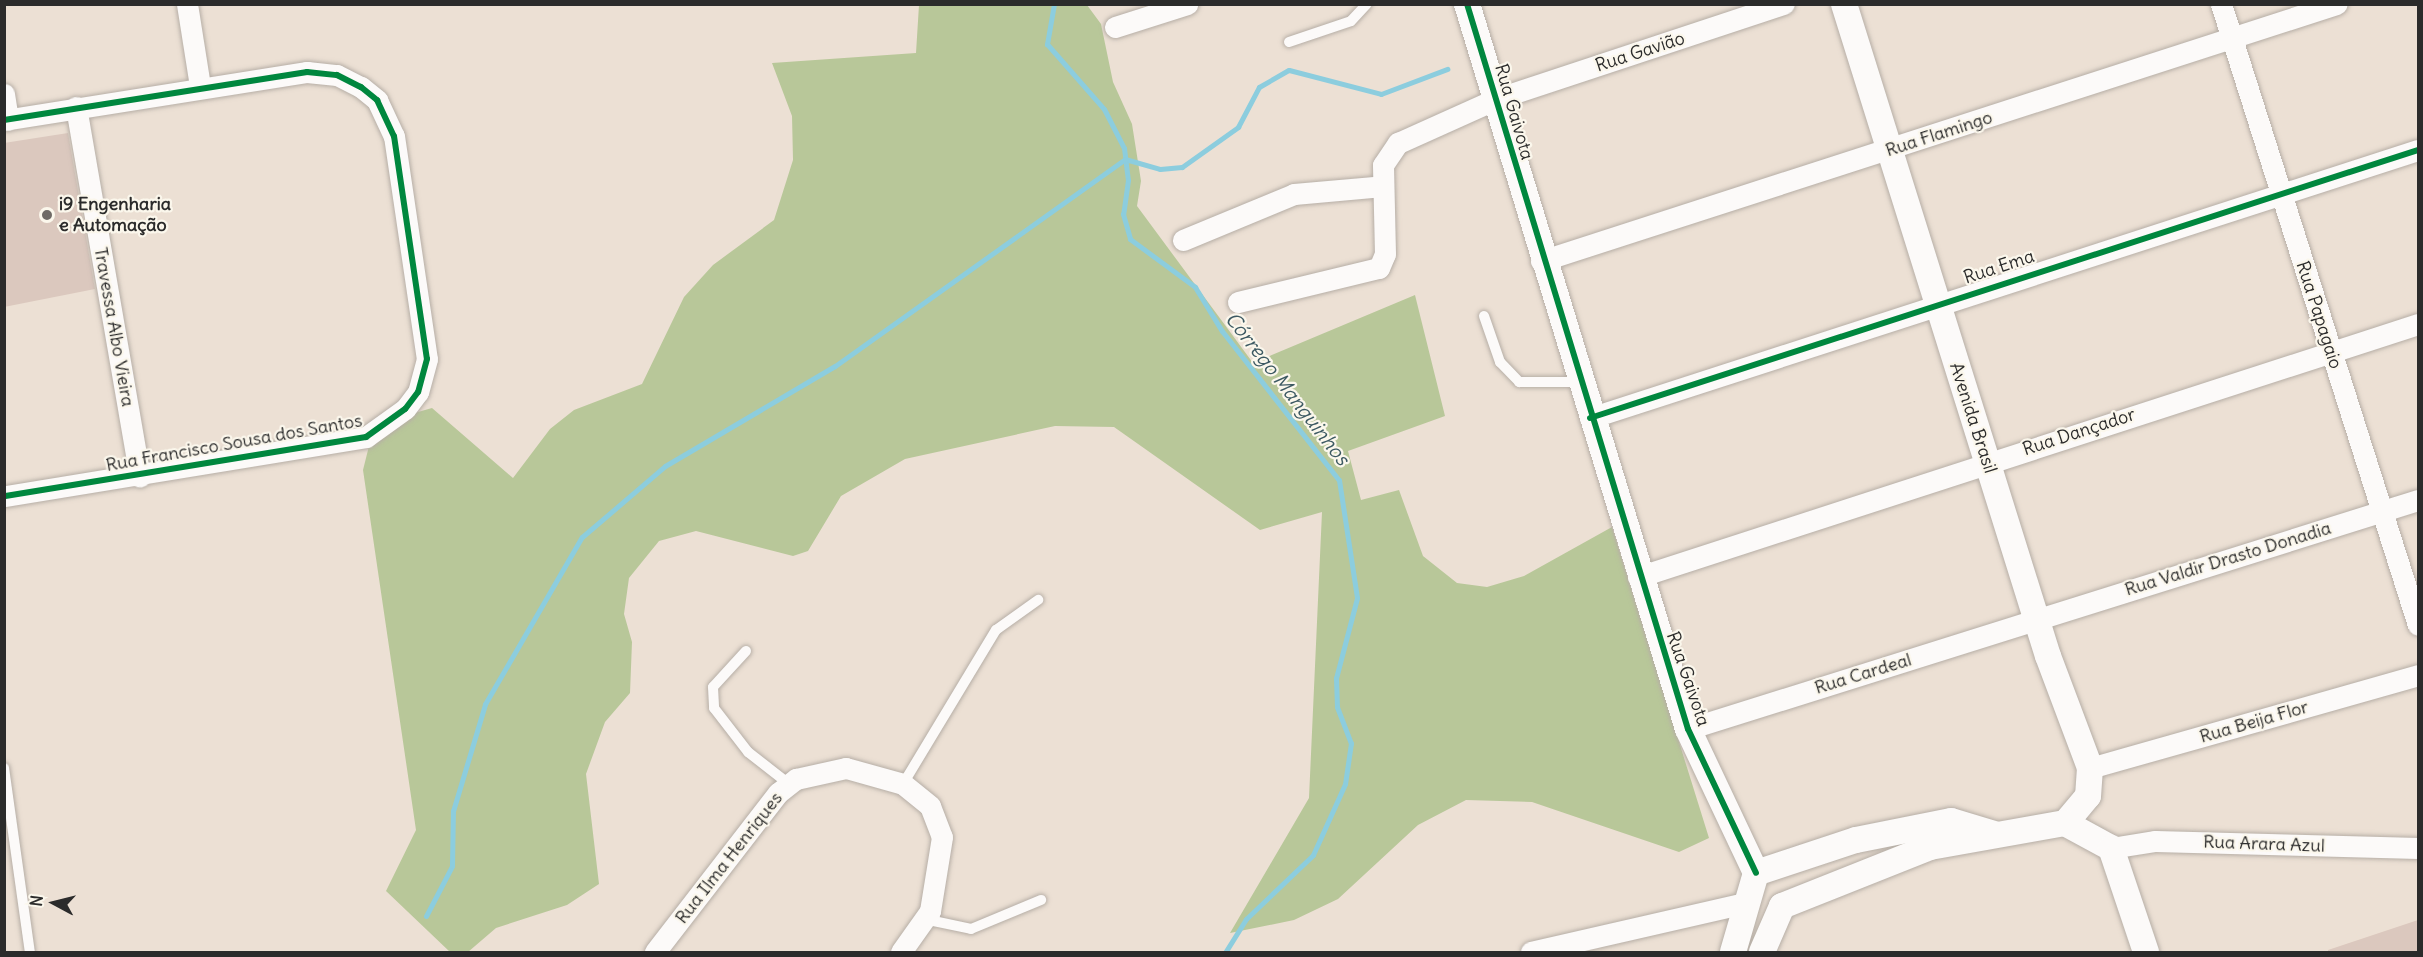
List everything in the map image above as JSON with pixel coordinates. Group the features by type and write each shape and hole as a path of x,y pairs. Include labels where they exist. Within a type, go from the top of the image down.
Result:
{"street":[{"path":"187,4 200,86"},
{"path":"1114,27 1187,4"},
{"name":"Rua Gaivota","path":"1467,4 1541,261 1638,577 1688,729 1756,873"},
{"name":"Rua Gavião","path":"1383,186 1383,165 1391,148 1496,99 1784,4"},
{"name":"Avenida Brasil","path":"1844,4 1888,151 2037,619 2090,768 2088,796 2065,824"},
{"name":"Rua Papagaio","path":"2221,4 2380,512 2418,625"},
{"name":"Rua Flamingo","path":"1541,261 1888,151 2336,4"},
{"name":"Rua Francisco Sousa dos Santos","path":"4,496 140,476 366,437 405,410 418,392 427,359 404,176 394,136 377,100 337,75 307,72 200,86 6,120"},
{"path":"4,94 6,120"},
{"name":"Travessa Albo Vieira","path":"76,107 140,476"},
{"name":"Rua Ema","path":"1590,418 1937,303 2418,150"},
{"path":"1183,240 1294,194 1383,186 1385,254 1379,268 1238,302"},
{"name":"Rua Dançador","path":"1638,577 2418,324"},
{"name":"Rua Valdir Drasto Donadia","path":"2037,619 2418,500"},
{"name":"Rua Cardeal","path":"1688,729 2037,619"},
{"name":"Rua Beija Flor","path":"2090,768 2418,675"},
{"name":"Rua Ilma Henriques","path":"655,952 789,784 846,768 903,784 930,806 942,837 940,874 924,919 901,952"},
{"path":"1733,952 1745,903 1756,873 1856,840 1951,821 1997,836"},
{"path":"1762,952 1782,906 1930,847 2065,824 2110,848 2146,952"},
{"name":"Rua Arara Azul","path":"2110,848 2155,841 2418,848"},
{"path":"1531,952 1745,903"}],"lane":[{"path":"1289,42 1351,21 1367,4"},
{"path":"1484,316 1500,362 1519,382 1579,382"},
{"path":"903,784 996,630 1038,600"},
{"path":"746,651 713,687 714,708 748,752 789,784"},
{"path":"4,768 30,952"},
{"path":"924,919 971,929 1041,900"}],"green space":[{"path":"919,5 1087,5 1101,24 1113,82 1132,124 1141,181 1137,206 1253,363 1415,295 1445,416 1348,451 1361,500 1399,490 1423,556 1457,583 1487,587 1524,576 1612,527 1709,838 1679,852 1532,802 1466,800 1418,825 1338,899 1294,920 1230,933 1309,798 1322,512 1260,530 1114,427 1055,426 905,459 841,496 808,551 793,556 696,531 659,541 629,578 624,614 632,642 630,693 605,722 586,774 599,884 567,905 496,928 468,952 450,952 386,891 416,830 363,470 370,442 404,416 432,408 513,478 550,429 574,410 642,384 684,297 713,265 774,220 793,160 792,116 772,63 916,53"}],"building":[{"name":"i9 Engenharia e Automação","path":"68,133 95,289 4,307 4,143"},
{"path":"2418,920 2418,952 2328,952 2328,950"}],"waterway":[{"name":"Córrego Manguinhos","path":"1054,4 1047,44 1104,109 1124,148 1128,180 1123,214 1130,239 1195,287 1222,331 1339,480 1357,598 1336,678 1337,707 1351,743 1345,784 1313,855 1246,919 1225,952"},
{"path":"1125,159 1160,169 1182,167 1238,127 1259,87 1289,70 1381,94 1447,69"},
{"path":"426,916 452,866 453,811 485,704 582,537 665,466 835,366 1125,159"}],"cycle path":[{"path":"1467,4 1688,729 1756,873"},
{"path":"4,120 307,72 337,75 361,87 377,100 394,136 427,359 418,392 405,409 366,437 4,496"},
{"path":"1590,418 2418,150"}],"place":[{"name":"i9 Engenharia e Automação","path":"47,215"}]}
